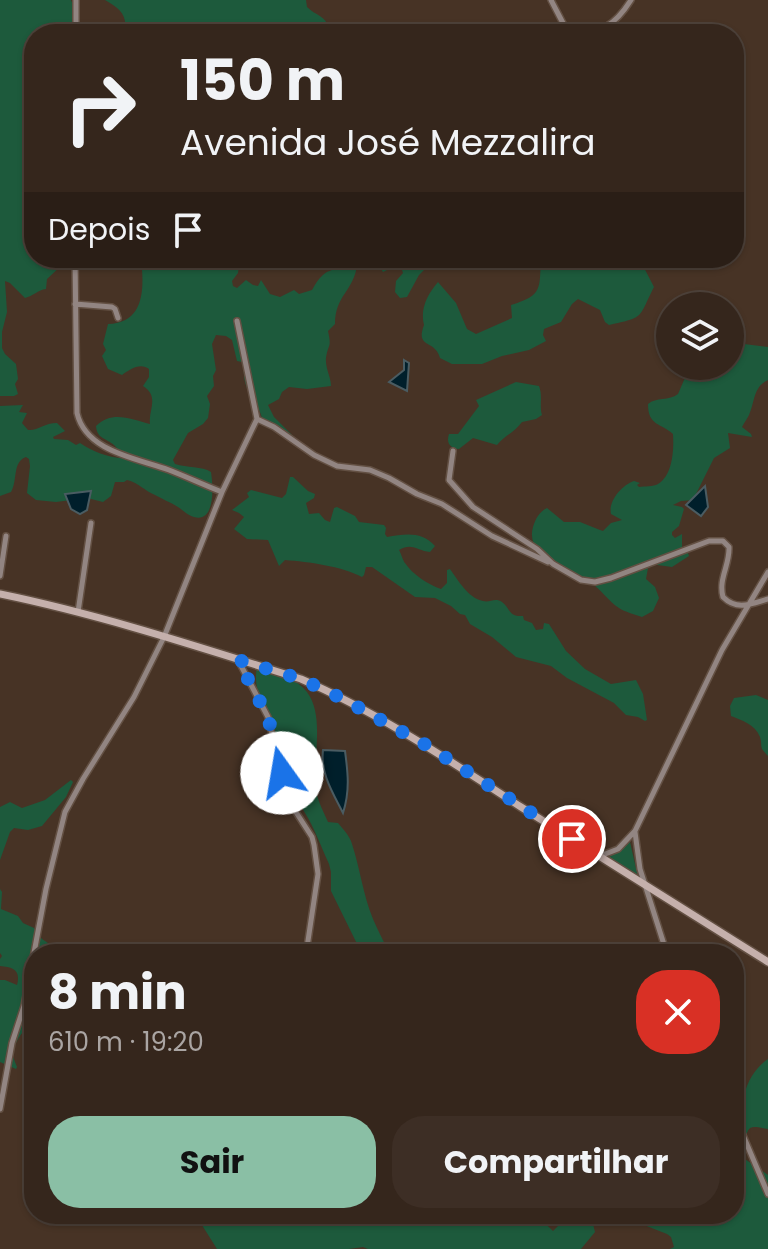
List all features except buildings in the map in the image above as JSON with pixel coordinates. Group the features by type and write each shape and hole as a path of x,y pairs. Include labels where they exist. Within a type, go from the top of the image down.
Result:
{"main road":[{"path":"0,594 78,612 301,679 426,745 739,944"},
{"path":"744,947 768,962"}],"street":[{"path":"76,0 76,24"},
{"path":"551,0 563,24"},
{"path":"612,24 631,0"},
{"path":"75,268 77,413 85,431 99,443 120,453 222,492"},
{"path":"75,304 112,307 118,318"},
{"path":"36,944 65,812 134,697 164,637 222,492 257,419 237,321"},
{"path":"257,419 314,455 337,466 370,470 389,478 442,504 492,536 581,580 595,582 611,578 709,541 723,541 729,547 721,582 723,597 740,606 768,599"},
{"path":"453,451 449,480 473,507 537,549 553,564"},
{"path":"78,612 91,523"},
{"path":"0,576 6,536"},
{"path":"599,856 618,849 635,831 722,650 768,572"},
{"path":"238,660 268,717 288,795 314,845 318,874 308,944"},
{"path":"635,831 644,885 664,944"},
{"path":"0,1109 12,1043 24,1006"},
{"path":"744,1138 768,1194"}],"green space":[{"path":"0,0 71,0 76,24 24,24 24,268 59,268 47,279 46,289 25,298 5,281 7,312 2,348 16,364 18,394 0,396"},
{"path":"105,0 306,0 307,7 327,24 125,24 122,13"},
{"path":"141,268 239,268 232,281 233,286 237,288 246,280 258,286 261,280 270,294 280,297 294,290 299,294 312,290 330,271 356,268 338,306 335,324 328,331 330,343 326,362 331,386 307,389 289,387 279,399 268,405 274,417 303,446 262,418 246,387 243,365 237,361 232,340 216,335 212,344 216,370 214,386 207,396 210,404 208,418 188,433 173,460 175,464 211,472 212,502 206,514 192,516 127,480 115,482 111,496 103,502 87,498 56,502 36,500 27,493 30,466 26,457 17,467 11,492 0,496 0,406 23,405 19,412 27,413 22,423 28,430 57,423 65,431 54,439 68,440 76,445 80,443 100,454 117,458 123,458 125,452 122,454 100,436 96,426 115,417 150,424 152,399 143,386 149,377 149,369 138,367 122,375 108,369 102,356 106,350 103,344 108,324 130,317 136,310"},
{"path":"401,268 426,268 407,297 400,298 395,292 396,281 403,273"},
{"path":"540,268 644,268 654,287 635,318 609,325 600,310 578,299 561,322 544,329 546,341 529,350 482,364 452,364 440,358 438,352 422,338 424,308 438,282 456,303 467,329 476,334 512,318 511,305 529,298 538,289"},
{"path":"744,344 768,347 768,380 757,391 742,427 752,437 728,433 730,448 714,458 693,500 673,505 684,509 679,526 672,535 675,538 682,534 682,549 689,556 672,567 643,563 648,568 646,579 655,587 659,598 653,611 642,617 624,611 591,583 543,555 532,538 533,527 540,513 547,508 564,522 580,522 603,531 611,523 622,520 611,514 617,494 634,481 640,483 637,485 639,487 658,484 667,474 672,461 673,434 653,420 648,404 678,394 684,380 744,380"},
{"path":"516,382 539,386 542,415 522,422 497,445 473,438 459,449 451,446 449,434 458,434 479,406 476,400"},
{"path":"290,477 315,494 306,503 309,514 319,513 330,522 337,507 355,516 359,522 384,525 387,537 407,535 425,538 435,546 430,552 411,547 399,550 404,562 421,579 441,589 447,583 447,570 450,569 464,588 478,599 499,601 512,614 523,616 524,620 532,623 536,630 543,629 544,623 549,624 566,651 585,669 611,684 636,680 643,694 647,720 626,715 614,703 551,666 516,657 470,624 465,615 451,606 435,598 415,597 372,567 366,567 362,577 335,567 304,562 285,560 279,566 268,540 247,539 234,529 244,517 232,510 249,497 247,493 251,490 282,498"},
{"path":"266,662 303,687 312,702 317,725 317,795 328,822 338,823 351,841 370,910 385,944 357,944 331,891 329,864 312,825 278,764 273,726 256,684 257,667"},
{"path":"756,695 768,700 768,756 755,729 731,716 730,706 734,698"},
{"path":"71,780 73,782 66,797 42,826 28,830 14,828 10,832 0,860 0,807 10,802 22,808 45,800"},
{"path":"630,842 638,877 608,857"},
{"path":"0,889 1,909 18,916 50,944 24,944 21,1019 24,1031 11,1052 16,1069 0,1062 0,980 17,985 18,976 15,970 0,966"},
{"path":"768,1059 768,1129 751,1128 744,1141 744,1095 750,1079"},
{"path":"744,1158 768,1175 768,1249 670,1249 674,1247 667,1234 642,1224 744,1224"},
{"path":"201,1224 545,1224 553,1231 565,1224 593,1224 595,1232 581,1249 217,1249"}],"water":[{"path":"404,360 409,363 407,391 389,382 404,370"},
{"path":"705,486 708,507 701,516 686,505"},
{"path":"91,491 87,510 80,514 71,509 65,494"},
{"path":"323,750 345,751 348,782 343,813 325,775"}],"route":[{"path":"282,773 268,717 238,660 301,679 341,698 426,745 572,839"}]}
